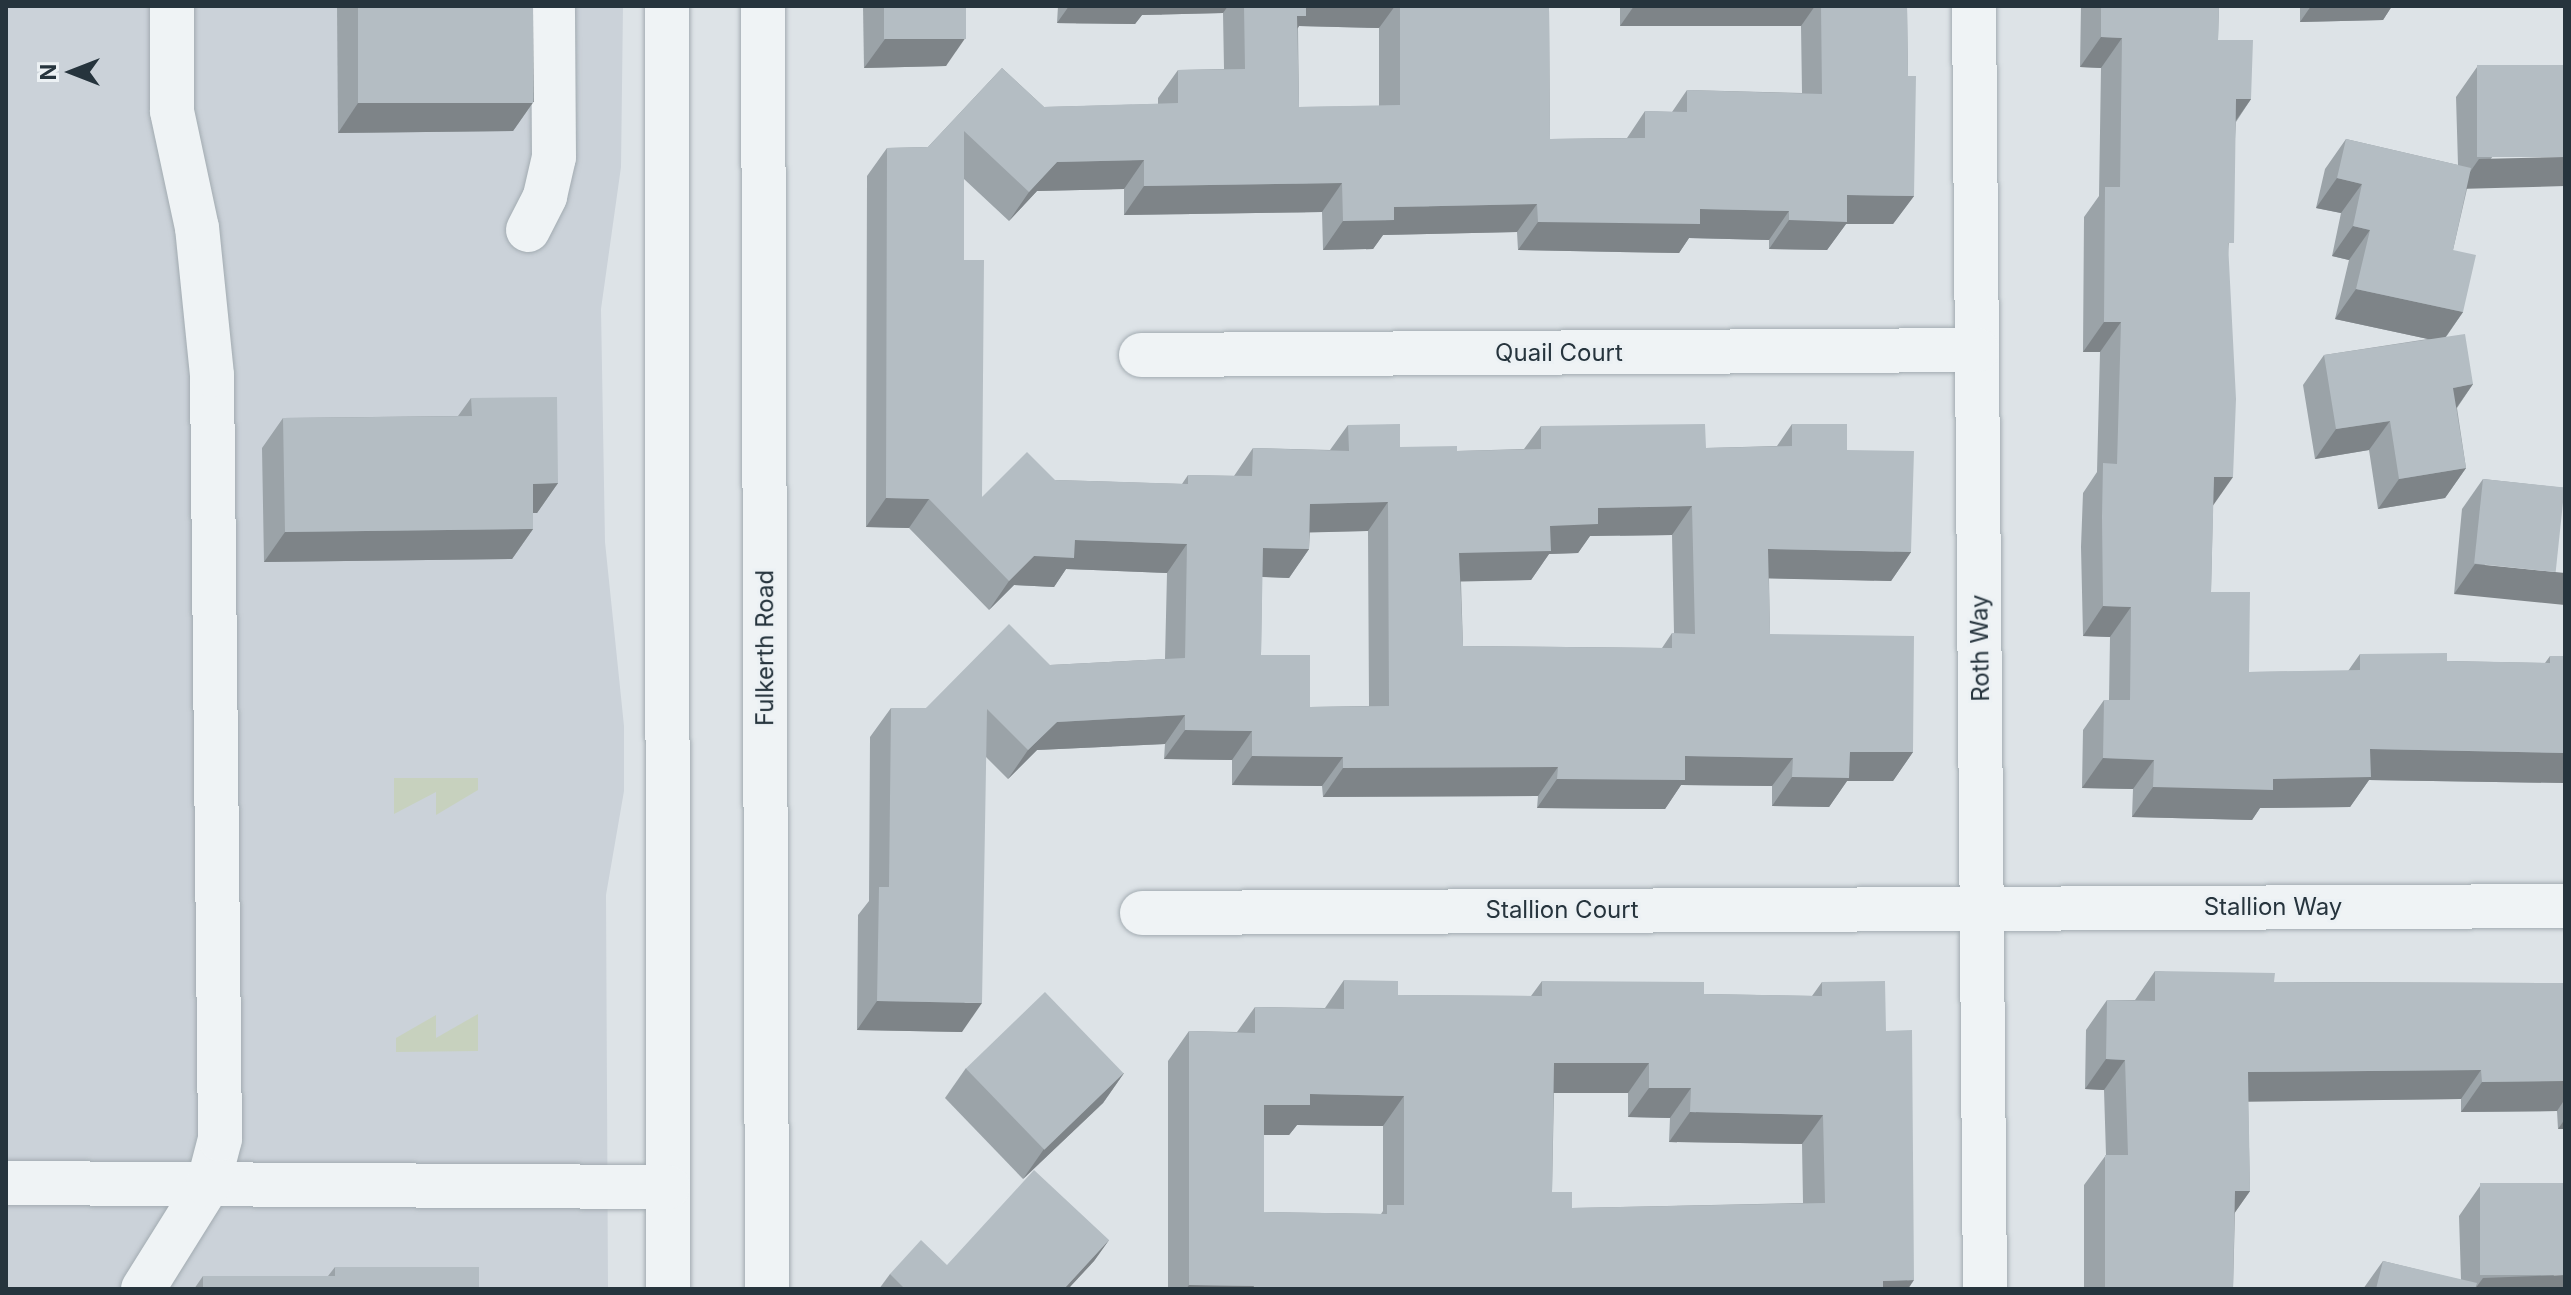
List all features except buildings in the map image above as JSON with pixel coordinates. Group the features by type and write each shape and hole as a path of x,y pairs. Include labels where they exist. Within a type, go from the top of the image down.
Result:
{"street":[{"path":"143,1289 208,1185 220,1139 212,375 197,228 172,111 172,6"},
{"path":"528,230 554,157 553,6"},
{"path":"667,6 668,1289"},
{"name":"Fulkerth Road","path":"763,6 767,1289"},
{"name":"Roth Way","path":"1974,6 1985,1289"},
{"name":"Quail Court","path":"1141,355 1977,350"},
{"name":"Stallion Way","path":"1982,907 2565,906"},
{"name":"Stallion Court","path":"1142,913 1982,907"},
{"path":"6,1183 668,1187"}],"shaded area":[{"path":"6,6 623,6 621,167 601,309 605,542 624,726 624,791 606,895 608,1289 6,1289"}],"green space":[{"path":"394,778 478,778 478,790 436,815 436,792 394,814"},
{"path":"478,1014 478,1051 396,1052 396,1038 436,1015 436,1038"}]}
